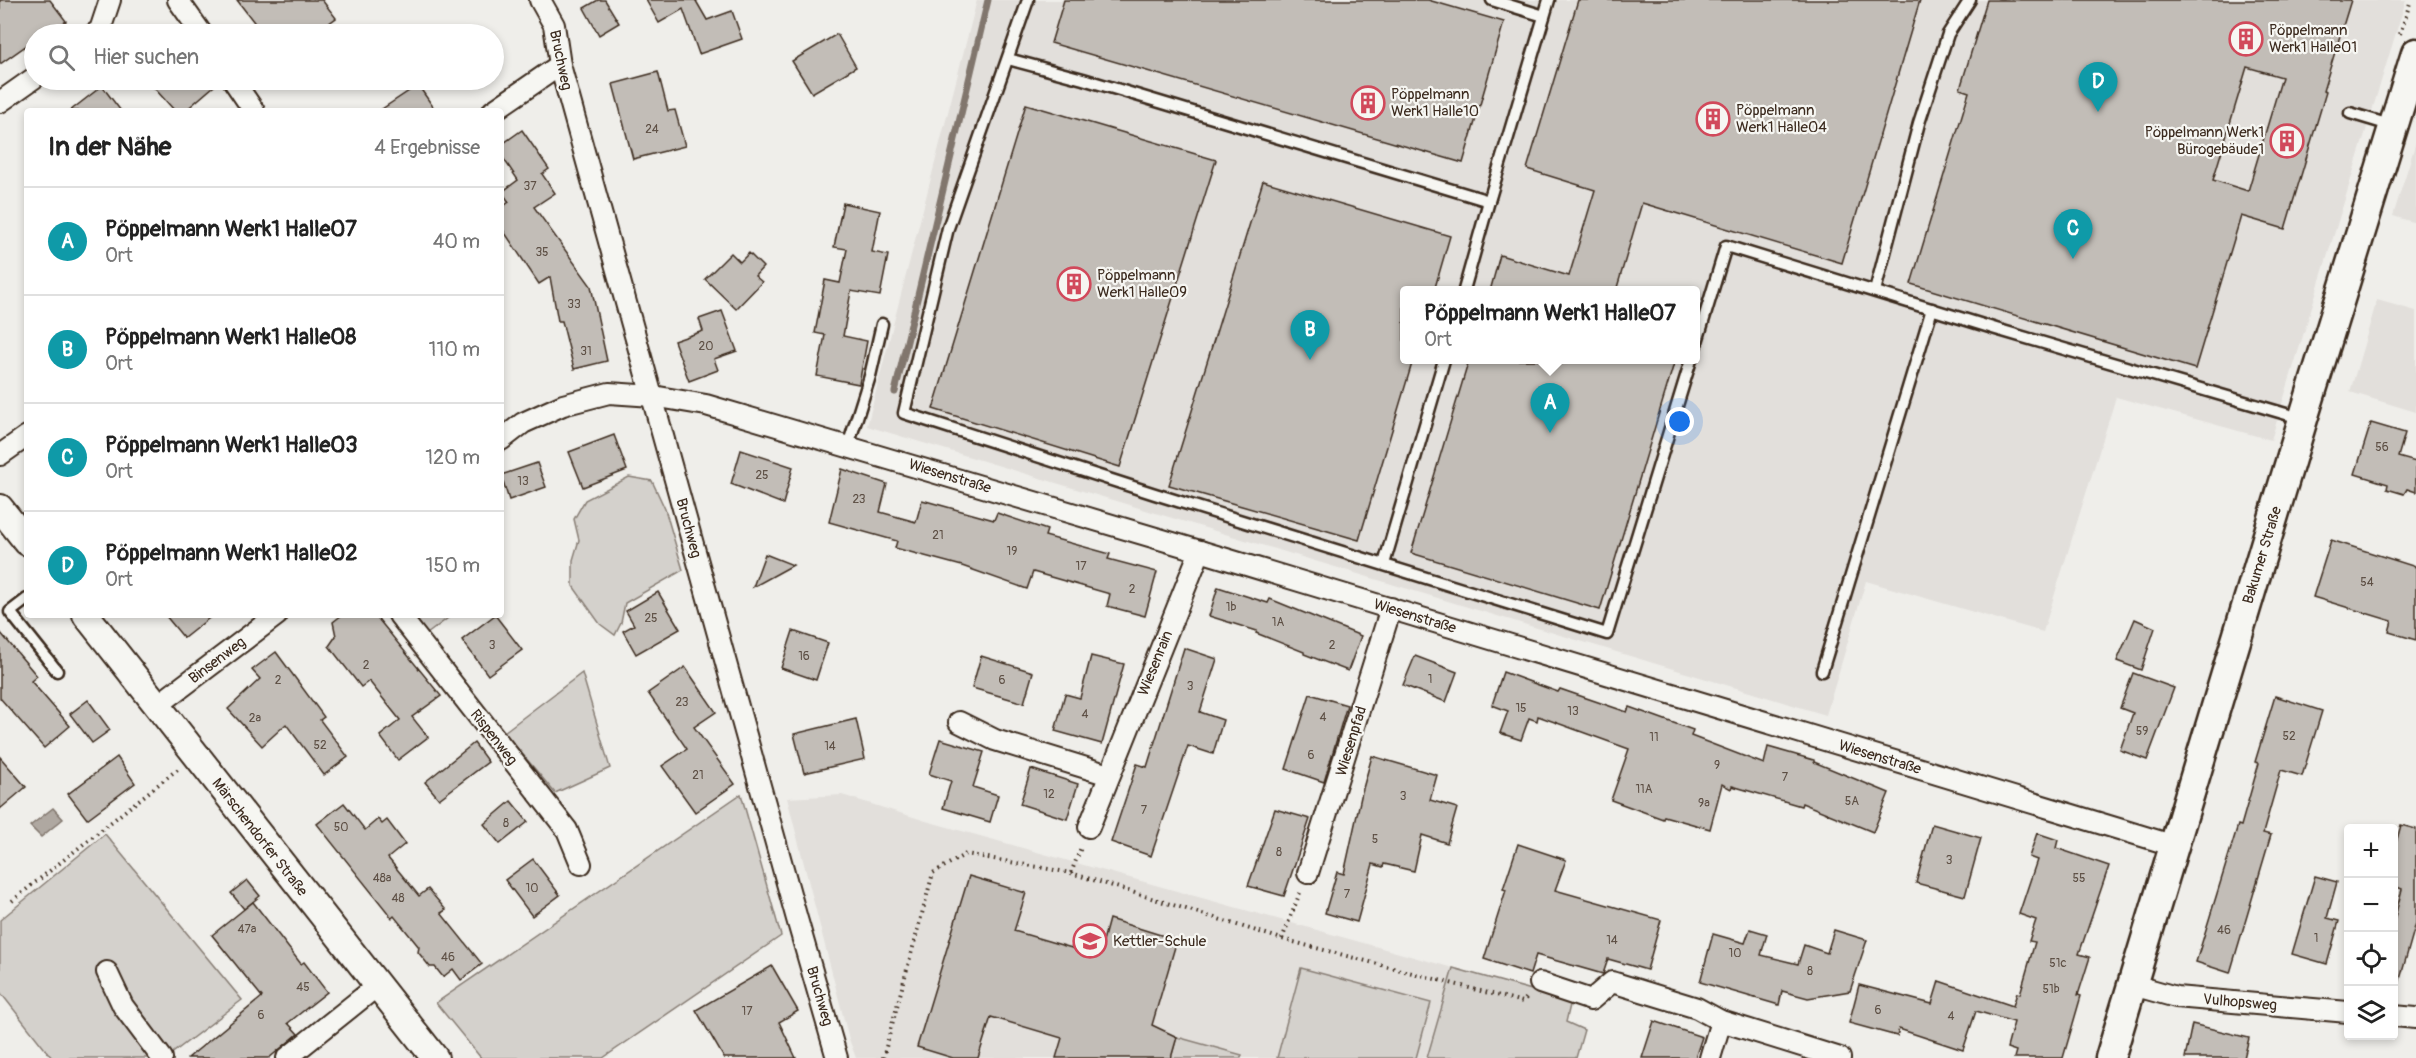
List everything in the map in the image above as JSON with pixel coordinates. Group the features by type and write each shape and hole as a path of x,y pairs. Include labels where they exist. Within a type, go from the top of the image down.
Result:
{"main road":[{"name":"Bakumer Straße","path":"2110,1058 2303,419 2393,126 2415,62"}],"street":[{"path":"102,24 110,0"},
{"path":"178,0 195,24"},
{"name":"Bruchweg","path":"540,0 554,25 560,65 837,1058"},
{"path":"497,108 560,65"},
{"path":"0,102 24,85"},
{"path":"240,90 252,108"},
{"path":"504,438 523,423 563,405 609,393 653,396"},
{"name":"Wiesenstraße","path":"653,396 706,405 848,446 2175,846"},
{"path":"0,455 24,438"},
{"path":"0,508 24,538"},
{"name":"Wiesenrain","path":"1089,827 1200,551"},
{"name":"Wiesenpfad","path":"1308,873 1391,608"},
{"name":"Märschendorfer Straße","path":"88,618 435,1058"},
{"name":"Binsenweg","path":"158,705 273,618"},
{"name":"Rispenweg","path":"401,618 567,831 581,864"},
{"path":"959,722 994,740 1109,775"},
{"path":"107,972 123,1006 162,1058"},
{"path":"1540,983 1591,1000 1612,982 1697,1008 1721,1022 1840,1058"},
{"name":"Vulhopsweg","path":"2133,985 2176,997 2344,1012"},
{"path":"287,1058 377,986"},
{"path":"2398,1016 2416,1016"},
{"path":"1710,1058 1721,1022"}],"lane":[{"path":"1028,0 948,228 904,413 1155,494 1607,634 1690,364"},
{"path":"1492,0 1544,16"},
{"path":"1465,286 1548,0"},
{"path":"1875,291 1926,101 1948,34 1970,0"},
{"path":"1008,59 1083,79 1489,201"},
{"path":"2350,113 2393,126"},
{"path":"1700,329 1726,246 2303,419"},
{"path":"1822,671 1932,309"},
{"path":"848,446 870,376 882,324"},
{"path":"1384,564 1443,364"},
{"path":"24,600 10,612 57,671"}],"path":[{"path":"12,901 179,768 168,752 184,739"},
{"path":"1071,873 1089,827"},
{"path":"883,1058 933,873 966,854 1071,873 1282,939 1523,1002 1540,983"},
{"path":"1282,939 1308,873"}],"shaded area":[{"path":"977,0 2406,0 2271,440 2116,397 2043,632 1866,581 1826,715 867,426"},
{"path":"2416,142 2416,223 2393,216"},
{"path":"2377,300 2416,311 2416,412 2350,392"},
{"path":"629,477 652,481 665,509 683,570 625,603 621,623 615,635 600,624 573,586 573,560 579,540 574,519 585,500"},
{"path":"415,618 448,618 427,634"},
{"path":"582,673 610,768 555,793 504,732"},
{"path":"741,794 781,936 603,1058 481,1058 436,1003"},
{"name":"Kettler-Schule","path":"842,795 926,821 1453,968 1427,1058 856,1058 849,1039 787,798"},
{"path":"53,808 63,819 41,837 30,826"},
{"path":"105,834 242,1000 166,1058 52,1058 0,992 0,920"},
{"path":"1301,968 1431,1003 1416,1058 1277,1058"},
{"path":"1453,968 1571,1001 1566,1022 1584,1030 1576,1058 1427,1058"},
{"path":"1177,1037 1242,1055 1241,1058 1171,1058"}],"building":[{"path":"0,0 50,0 66,21 62,24 24,24 24,47 0,64"},
{"path":"237,0 322,0 336,18 328,24 255,24"},
{"path":"598,0 605,0 619,23 599,35 584,8"},
{"path":"646,0 698,0 696,1 707,20 732,11 742,39 699,54 683,9 659,23"},
{"name":"Pöppelmann Werk1 Halle10","path":"1064,0 1428,0 1504,22 1463,163 1051,43"},
{"name":"Pöppelmann Werk1 Halle04","path":"1578,0 1920,0 1842,263 1642,203 1617,286 1491,286 1500,255 1569,276 1595,190 1527,169"},
{"path":"1987,0 2351,0 2285,229 2241,216 2195,369 1911,284 1969,92 1960,89","holes":["2247,67 2282,77 2248,191 2213,180"]},
{"path":"837,34 856,67 812,93 792,61"},
{"path":"658,72 668,111 675,110 685,146 633,159 613,84"},
{"path":"97,90 105,90 119,108 74,108"},
{"path":"156,90 209,90 188,108 172,108"},
{"path":"410,90 421,90 434,108 384,108"},
{"name":"Pöppelmann Werk1 Halle09","path":"1026,104 1216,160 1120,467 933,409"},
{"path":"522,130 549,169 542,174 555,193 534,207 591,286 607,361 574,369 562,321 558,321 550,277 539,284 504,232 504,206 509,202 504,190 518,180 504,159 504,143"},
{"path":"1263,181 1450,236 1435,286 1400,286 1400,364 1412,364 1359,540 1169,485"},
{"path":"843,203 880,211 872,252 888,255 880,296 851,291 843,336 867,341 859,384 817,376 825,335 815,333 825,280 840,283 847,249 834,247"},
{"path":"731,253 740,262 749,253 763,267 755,276 762,282 736,309 705,279"},
{"path":"722,311 737,351 714,359 718,370 689,381 674,341 703,331 699,319"},
{"path":"1468,364 1674,364 1600,610 1411,553"},
{"path":"2371,423 2405,433 2398,457 2416,462 2416,492 2407,489 2404,494 2387,489 2388,484 2355,474"},
{"path":"614,435 627,470 583,487 569,452"},
{"path":"741,450 793,467 783,504 731,484"},
{"path":"537,463 546,487 509,500 504,484 504,474"},
{"path":"842,469 887,484 880,512 916,522 922,500 994,520 997,513 1047,530 1045,536 1110,554 1108,559 1157,572 1145,616 1107,606 1110,594 1033,572 1027,589 962,566 895,548 897,541 829,522"},
{"path":"2331,540 2416,567 2416,640 2389,632 2392,621 2313,597"},
{"path":"765,554 793,565 753,587"},
{"path":"1218,587 1268,603 1270,599 1361,636 1348,671 1256,633 1257,631 1209,616"},
{"path":"658,592 680,629 636,654 623,631 634,625 626,611"},
{"path":"167,618 209,618 184,638"},
{"path":"338,618 377,618 441,696 412,717 428,737 398,760 380,736 400,720 369,681 361,687 329,646 336,636 333,622"},
{"path":"491,618 497,618 522,650 488,675 462,640"},
{"path":"2135,619 2155,628 2141,670 2117,661"},
{"path":"793,631 828,643 816,680 781,668"},
{"path":"0,632 37,676 31,681 70,726 44,748 0,698"},
{"path":"1184,648 1217,659 1200,712 1223,720 1213,754 1188,746 1151,856 1111,842 1137,764 1147,767"},
{"path":"276,652 324,717 320,720 348,757 324,775 286,724 262,746 228,709 260,679 252,670"},
{"path":"981,656 1033,672 1024,703 972,688"},
{"path":"1091,656 1124,664 1102,744 1055,731 1065,694 1080,698"},
{"path":"1415,656 1457,672 1446,702 1403,685"},
{"path":"685,667 716,712 694,727 735,784 695,812 662,766 687,749 648,693"},
{"path":"1503,672 1558,692 1560,689 1627,712 1629,707 1693,730 1691,736 1764,764 1768,747 1814,760 1814,762 1889,793 1873,832 1802,803 1801,806 1732,786 1731,789 1722,784 1710,829 1664,816 1663,819 1611,800 1629,749 1538,716 1537,721 1529,718 1521,740 1500,733 1508,711 1492,705"},
{"path":"2133,673 2174,688 2147,760 2120,750 2133,713 2120,708"},
{"path":"1310,694 1347,705 1324,782 1286,769"},
{"path":"2275,696 2322,711 2302,776 2281,770 2263,833 2271,835 2230,973 2196,962 2238,825 2241,826 2259,763 2255,762"},
{"path":"88,700 110,730 92,743 70,714"},
{"path":"856,719 865,759 804,773 794,734"},
{"path":"940,739 984,752 973,787 998,795 990,822 943,808 951,781 929,774"},
{"path":"474,743 488,762 439,799 425,782"},
{"path":"1372,756 1437,775 1430,800 1457,808 1447,843 1422,835 1414,871 1384,864 1383,867 1373,864 1357,922 1325,913 1337,872 1344,874"},
{"path":"0,757 26,787 0,809"},
{"path":"117,757 135,783 87,819 68,794"},
{"path":"1031,769 1078,784 1067,819 1020,804"},
{"path":"511,801 528,822 500,844 484,824"},
{"path":"344,803 365,830 378,819 382,824 387,820 405,844 388,858 419,896 428,889 446,910 441,913 482,964 461,980 453,969 443,977 435,967 430,967 418,952 419,947 394,916 392,918 317,824"},
{"path":"1275,809 1310,819 1284,896 1248,886"},
{"path":"1932,824 1981,838 1965,896 1916,883"},
{"path":"2401,825 2416,829 2416,923 2399,983 2398,905 2402,889 2398,888 2398,836"},
{"path":"2037,833 2058,840 2056,848 2109,866 2079,954 2090,957 2063,1058 2014,1058 2016,1051 2007,1048 2014,1022 1976,1011 1963,1050 1899,1029 1897,1036 1849,1023 1859,985 1932,1004 1939,981 2013,1006 2017,993 2020,994 2035,942 2029,941 2036,920 2019,914 2037,860 2029,857"},
{"path":"1518,844 1566,860 1555,890 1661,920 1647,970 1608,959 1603,974 1536,955 1530,974 1484,959"},
{"path":"533,859 560,895 532,916 505,880"},
{"name":"Kettler-Schule","path":"969,876 1026,893 1014,931 1099,956 1109,919 1177,940 1152,1025 1177,1037 1171,1058 1056,1058 1062,1038 991,1017 978,1058 953,1058 917,1047"},
{"path":"2315,876 2337,882 2327,918 2339,921 2327,964 2292,954"},
{"path":"247,880 260,896 244,909 231,893"},
{"path":"253,902 301,964 304,962 327,992 288,1023 298,1034 269,1058 188,1058 262,997 212,935"},
{"path":"1750,929 1767,934 1761,955 1798,964 1804,945 1827,953 1834,930 1867,940 1850,991 1808,998 1782,991 1779,1005 1700,982 1713,934 1745,943"},
{"path":"772,966 798,1011 779,1022 796,1058 724,1058 696,1010"},
{"path":"1654,1021 1702,1037 1695,1058 1642,1058"},
{"path":"2192,1024 2249,1038 2244,1058 2185,1058"}],"waterway":[{"path":"895,392 988,0"}],"place":[{"name":"Pöppelmann Werk1 Halle01","path":"2246,39"},
{"name":"Pöppelmann Werk1 Halle10","path":"1368,103"},
{"name":"Pöppelmann Werk1 Halle02","path":"2098,112"},
{"name":"Pöppelmann Werk1 Halle04","path":"1713,119"},
{"name":"Pöppelmann Werk1 Bürogebäude1","path":"2287,141"},
{"name":"Pöppelmann Werk1 Halle03","path":"2073,259"},
{"name":"Pöppelmann Werk1 Halle09","path":"1074,284"},
{"name":"Pöppelmann Werk1 Halle08","path":"1310,360"},
{"name":"Pöppelmann Werk1 Halle07","path":"1550,433"},
{"name":"Kettler-Schule","path":"1090,941"}]}
